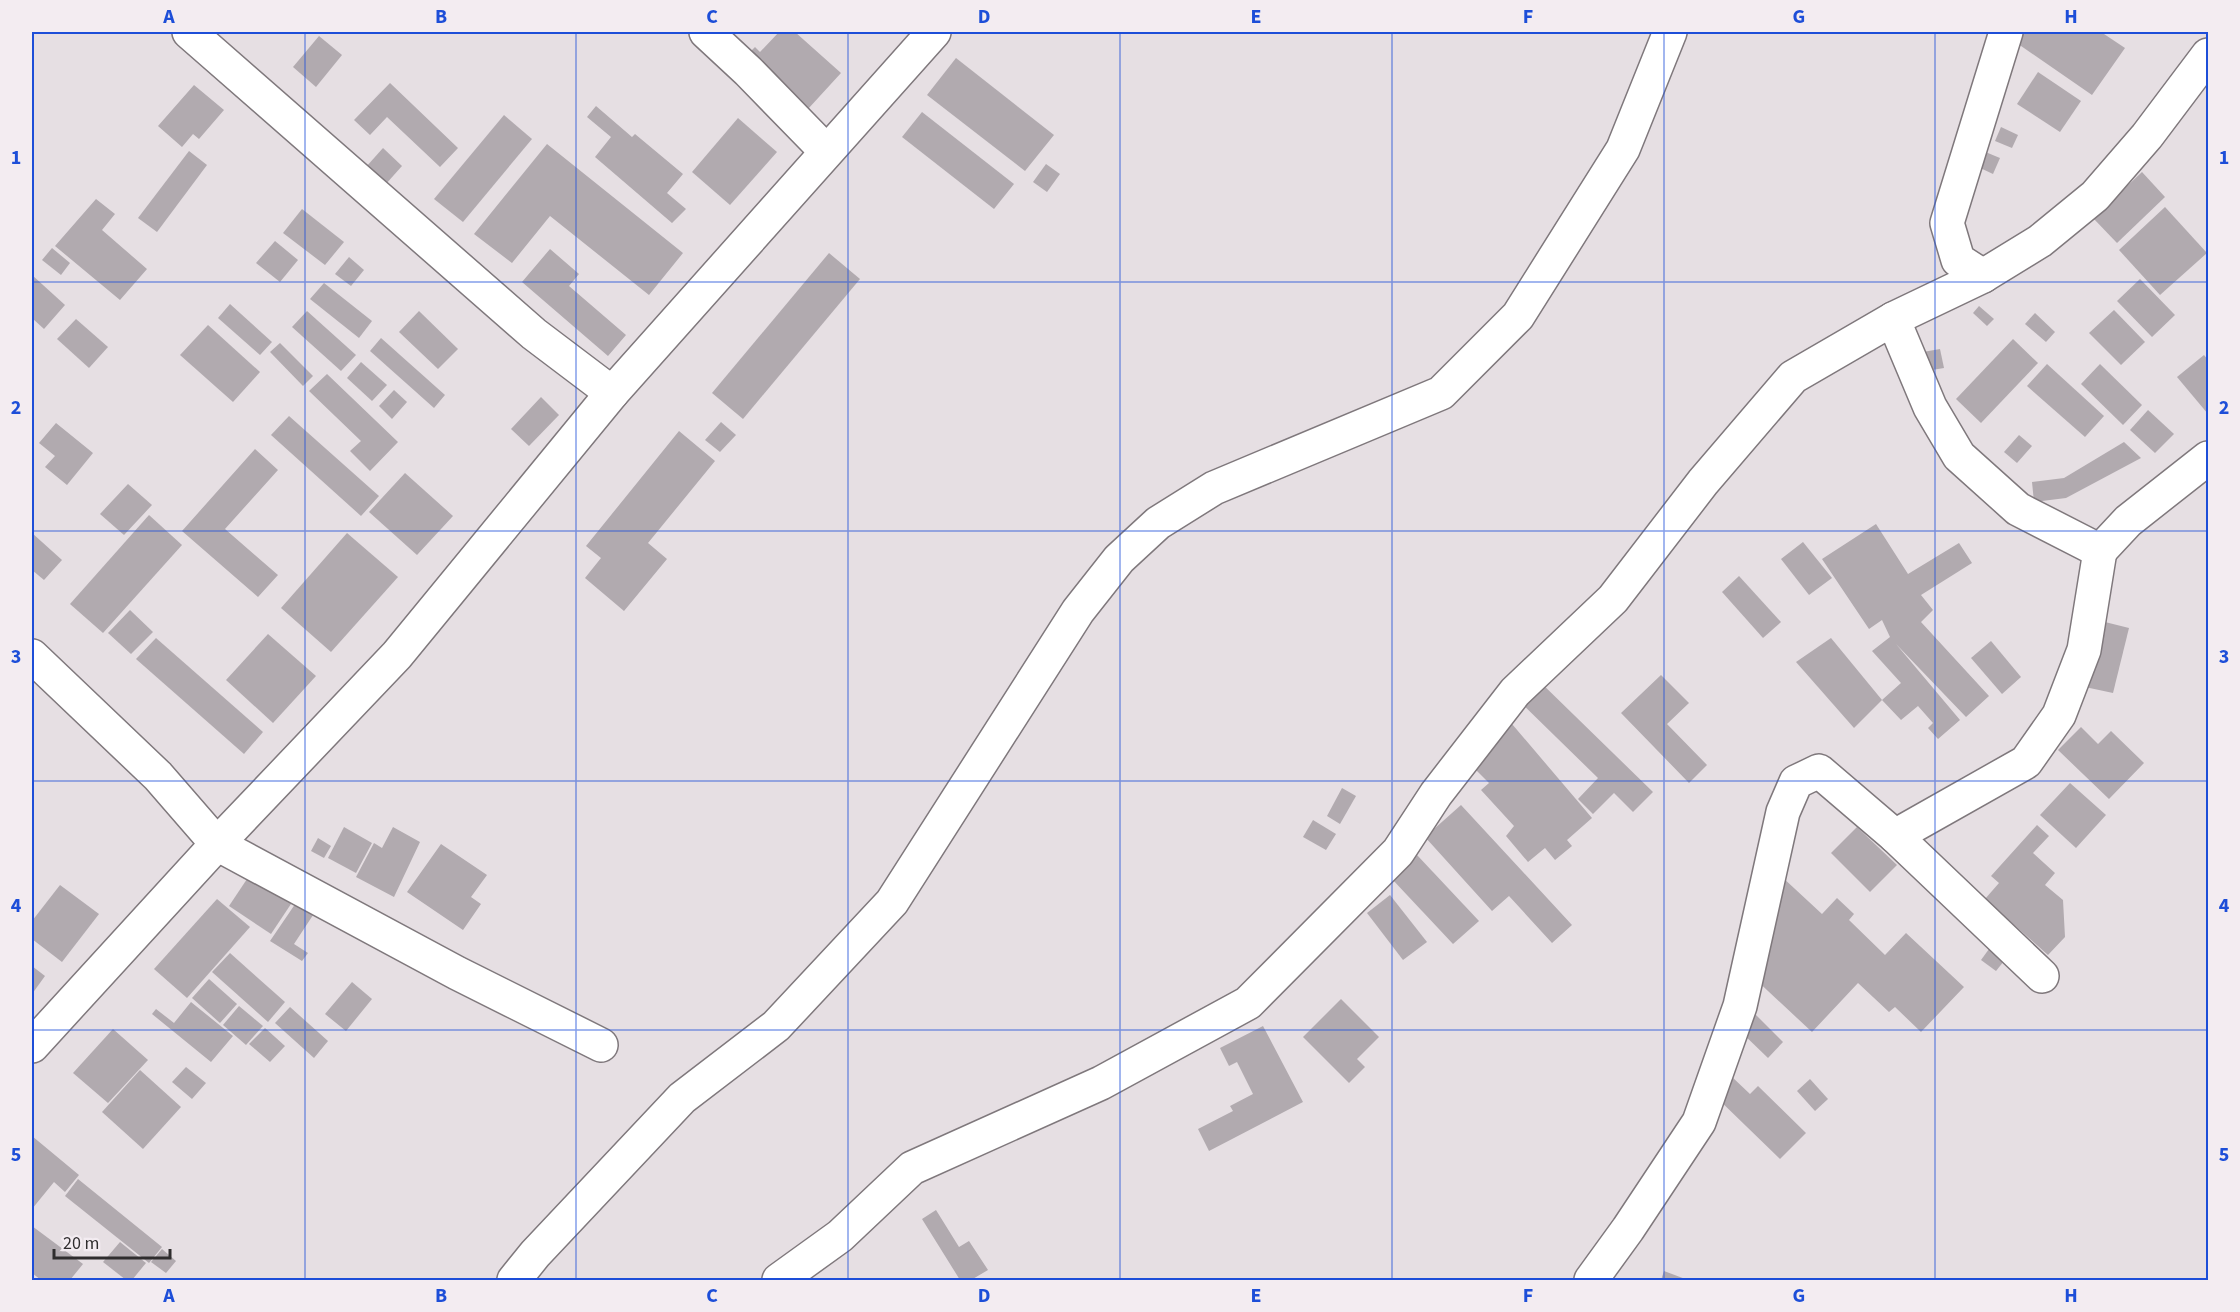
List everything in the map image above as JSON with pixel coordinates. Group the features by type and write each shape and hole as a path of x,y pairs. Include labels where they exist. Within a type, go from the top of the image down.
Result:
{"street":[{"path":"189,32 534,334 612,393"},
{"path":"706,32 748,71 826,151"},
{"path":"32,1046 217,844 397,656 612,393 934,32"},
{"path":"514,1281 535,1254 682,1098 776,1026 892,902 1078,611 1119,559 1158,523 1214,488 1441,393 1518,316 1623,149 1670,32"},
{"path":"1983,276 1958,260 1947,223 2006,32"},
{"path":"779,1281 840,1236 912,1168 1101,1083 1248,1003 1398,852 1436,794 1515,692 1613,599 1703,482 1793,377 1893,319 1983,276 2040,241 2094,196 2147,135 2208,55"},
{"path":"1893,319 1930,407 1959,456 2018,509 2100,551"},
{"path":"1895,836 2026,762 2059,715 2084,650 2100,551 2127,521 2208,458"},
{"path":"32,656 158,776 217,844 457,973 602,1045"},
{"path":"1591,1281 1699,1122 1740,1006 1783,812 1796,782 1819,771 1895,836 2042,976"}],"building":[{"path":"779,32 795,32 841,73 808,109 747,55 755,47 760,52"},
{"path":"2016,32 2052,32 2055,34 2056,32 2101,32 2125,48 2092,95 2011,39"},
{"path":"319,36 342,55 316,87 293,67"},
{"path":"956,58 1054,135 1025,171 927,95"},
{"path":"2038,72 2081,101 2060,132 2017,104"},
{"path":"390,83 458,148 440,167 387,117 370,135 354,120"},
{"path":"194,85 224,110 199,139 193,134 182,147 158,126"},
{"path":"596,106 632,137 635,134 683,174 667,193 686,209 672,223 595,157 611,137 587,117"},
{"path":"922,112 1014,184 994,209 902,137"},
{"path":"504,115 532,139 463,222 434,199"},
{"path":"738,118 777,152 730,205 692,172"},
{"path":"2001,127 2018,135 2012,148 1995,141"},
{"path":"547,144 683,253 649,295 550,216 512,263 474,234"},
{"path":"383,148 402,166 385,185 366,167"},
{"path":"189,151 207,165 157,232 138,218"},
{"path":"1983,151 2000,158 1993,174 1976,166"},
{"path":"1046,164 1060,174 1047,192 1033,182"},
{"path":"2142,172 2165,197 2117,243 2093,218"},
{"path":"96,199 115,214 102,230 147,269 120,300 55,246"},
{"path":"2165,207 2207,253 2160,295 2119,250"},
{"path":"302,209 344,242 325,265 283,233"},
{"path":"275,241 298,260 280,282 256,263"},
{"path":"52,248 70,263 61,275 42,260"},
{"path":"550,249 579,274 569,286 626,335 608,356 522,282"},
{"path":"829,253 860,279 743,419 712,393"},
{"path":"349,257 364,270 351,286 335,274"},
{"path":"32,275 65,305 44,329 32,318"},
{"path":"2140,279 2175,315 2152,337 2117,301"},
{"path":"324,283 372,321 359,338 310,299"},
{"path":"230,304 272,342 260,355 218,318"},
{"path":"1979,306 1994,319 1987,326 1973,313"},
{"path":"2114,310 2145,342 2121,365 2089,333"},
{"path":"307,311 356,355 341,371 292,327"},
{"path":"419,311 458,349 438,369 399,332"},
{"path":"2035,313 2055,332 2046,342 2025,324"},
{"path":"76,319 108,347 89,368 57,339"},
{"path":"208,325 260,372 233,402 180,355"},
{"path":"381,338 445,395 434,408 370,351"},
{"path":"2013,339 2038,363 1981,423 1956,399"},
{"path":"280,343 313,376 303,386 270,352"},
{"path":"1940,349 1944,368 1926,371 1923,352"},
{"path":"2204,355 2208,360 2208,414 2177,377"},
{"path":"361,362 387,385 372,401 347,378"},
{"path":"2047,364 2104,416 2085,437 2027,386"},
{"path":"2100,364 2142,405 2123,425 2081,384"},
{"path":"327,374 398,442 370,471 350,451 361,441 309,391"},
{"path":"394,390 407,402 392,419 379,406"},
{"path":"541,397 559,415 529,446 511,429"},
{"path":"2148,410 2174,434 2155,453 2130,430"},
{"path":"289,416 379,496 361,516 271,435"},
{"path":"721,422 736,435 720,452 705,440"},
{"path":"56,423 93,453 67,485 45,467 55,456 39,443"},
{"path":"679,431 715,461 648,543 667,559 624,611 585,578 601,558 586,546"},
{"path":"2019,435 2032,446 2017,463 2004,452"},
{"path":"2124,442 2141,458 2066,498 2034,502 2032,482 2064,478"},
{"path":"255,449 278,470 225,529 278,575 258,597 182,531"},
{"path":"405,473 453,516 417,555 369,512"},
{"path":"128,484 152,505 124,535 100,514"},
{"path":"149,515 182,545 103,633 70,604"},
{"path":"1876,524 1908,574 1959,543 1972,563 1921,595 1933,610 1921,622 1989,696 1966,717 1896,644 1960,720 1938,739 1928,728 1933,723 1918,706 1901,720 1882,700 1901,683 1872,651 1890,637 1882,620 1869,629 1822,559"},
{"path":"32,533 62,560 44,580 32,570"},
{"path":"347,533 398,577 331,652 281,608"},
{"path":"1803,542 1832,578 1809,595 1781,559"},
{"path":"1739,576 1781,622 1763,638 1722,592"},
{"path":"130,610 153,632 131,654 108,633"},
{"path":"2101,621 2129,628 2113,693 2085,687"},
{"path":"268,634 316,676 273,723 226,680"},
{"path":"156,638 263,732 244,754 136,659"},
{"path":"1831,638 1882,700 1854,728 1796,662"},
{"path":"1991,641 2021,677 2002,694 1971,658"},
{"path":"1661,675 1689,703 1667,724 1707,765 1689,783 1621,713"},
{"path":"1535,677 1653,792 1633,812 1614,793 1593,814 1578,799 1598,778 1515,697"},
{"path":"1501,711 1592,818 1567,840 1572,846 1555,860 1545,848 1528,862 1506,836 1514,826 1481,790 1489,783 1469,763"},
{"path":"2081,727 2098,744 2111,731 2144,763 2109,799 2058,750"},
{"path":"2070,783 2106,815 2076,848 2040,815"},
{"path":"1342,788 1356,796 1340,824 1327,816"},
{"path":"1461,805 1572,925 1552,943 1509,896 1492,911 1425,837"},
{"path":"1313,820 1336,834 1326,850 1303,837"},
{"path":"2037,825 2049,836 2033,853 2055,873 2045,885 2063,900 2065,937 2048,955 1985,899 1999,883 1991,876"},
{"path":"344,827 372,843 356,873 328,858"},
{"path":"393,827 420,842 394,897 356,877 374,843 382,848"},
{"path":"1857,827 1897,865 1870,892 1831,853"},
{"path":"318,838 331,846 324,858 311,851"},
{"path":"441,844 487,875 471,897 481,904 463,930 407,892"},
{"path":"1417,855 1479,921 1453,944 1392,879"},
{"path":"253,870 295,898 271,934 229,906"},
{"path":"1781,876 1822,914 1837,898 1854,914 1849,920 1885,955 1906,933 1964,987 1921,1032 1895,1007 1889,1012 1858,983 1812,1032 1752,976"},
{"path":"60,885 99,914 62,962 32,939 32,921"},
{"path":"302,894 319,906 294,944 308,953 302,961 270,941"},
{"path":"1390,895 1427,942 1403,960 1367,913"},
{"path":"217,899 250,927 187,998 154,969"},
{"path":"1989,949 2004,961 1996,971 1981,960"},
{"path":"230,953 285,1002 268,1022 212,972"},
{"path":"32,966 45,976 32,994"},
{"path":"209,979 237,1004 220,1023 192,998"},
{"path":"352,982 372,999 346,1031 325,1014"},
{"path":"1341,999 1379,1037 1357,1059 1365,1067 1349,1083 1303,1037"},
{"path":"191,1002 233,1036 211,1062 152,1014 156,1009 174,1023"},
{"path":"239,1006 263,1026 246,1045 223,1025"},
{"path":"290,1007 328,1041 314,1058 275,1023"},
{"path":"1755,1014 1783,1042 1768,1058 1739,1030"},
{"path":"1263,1026 1303,1102 1209,1151 1198,1129 1233,1111 1230,1106 1253,1094 1237,1062 1229,1066 1220,1048"},
{"path":"265,1028 285,1046 270,1062 249,1044"},
{"path":"113,1029 148,1060 108,1103 73,1073"},
{"path":"186,1067 206,1083 192,1099 172,1082"},
{"path":"140,1070 181,1107 143,1149 102,1112"},
{"path":"1731,1076 1750,1094 1758,1086 1806,1133 1780,1159 1713,1094"},
{"path":"1810,1079 1828,1099 1815,1111 1797,1091"},
{"path":"32,1136 79,1175 65,1192 54,1182 32,1209"},
{"path":"78,1179 162,1247 149,1263 65,1196"},
{"path":"936,1210 959,1247 969,1241 988,1270 971,1280 960,1280 922,1219"},
{"path":"32,1226 83,1264 70,1280 41,1280 32,1273"},
{"path":"120,1242 146,1263 132,1280 126,1280 103,1262"},
{"path":"162,1249 176,1261 166,1273 151,1262"},
{"path":"1664,1271 1688,1280 1661,1280"}]}
